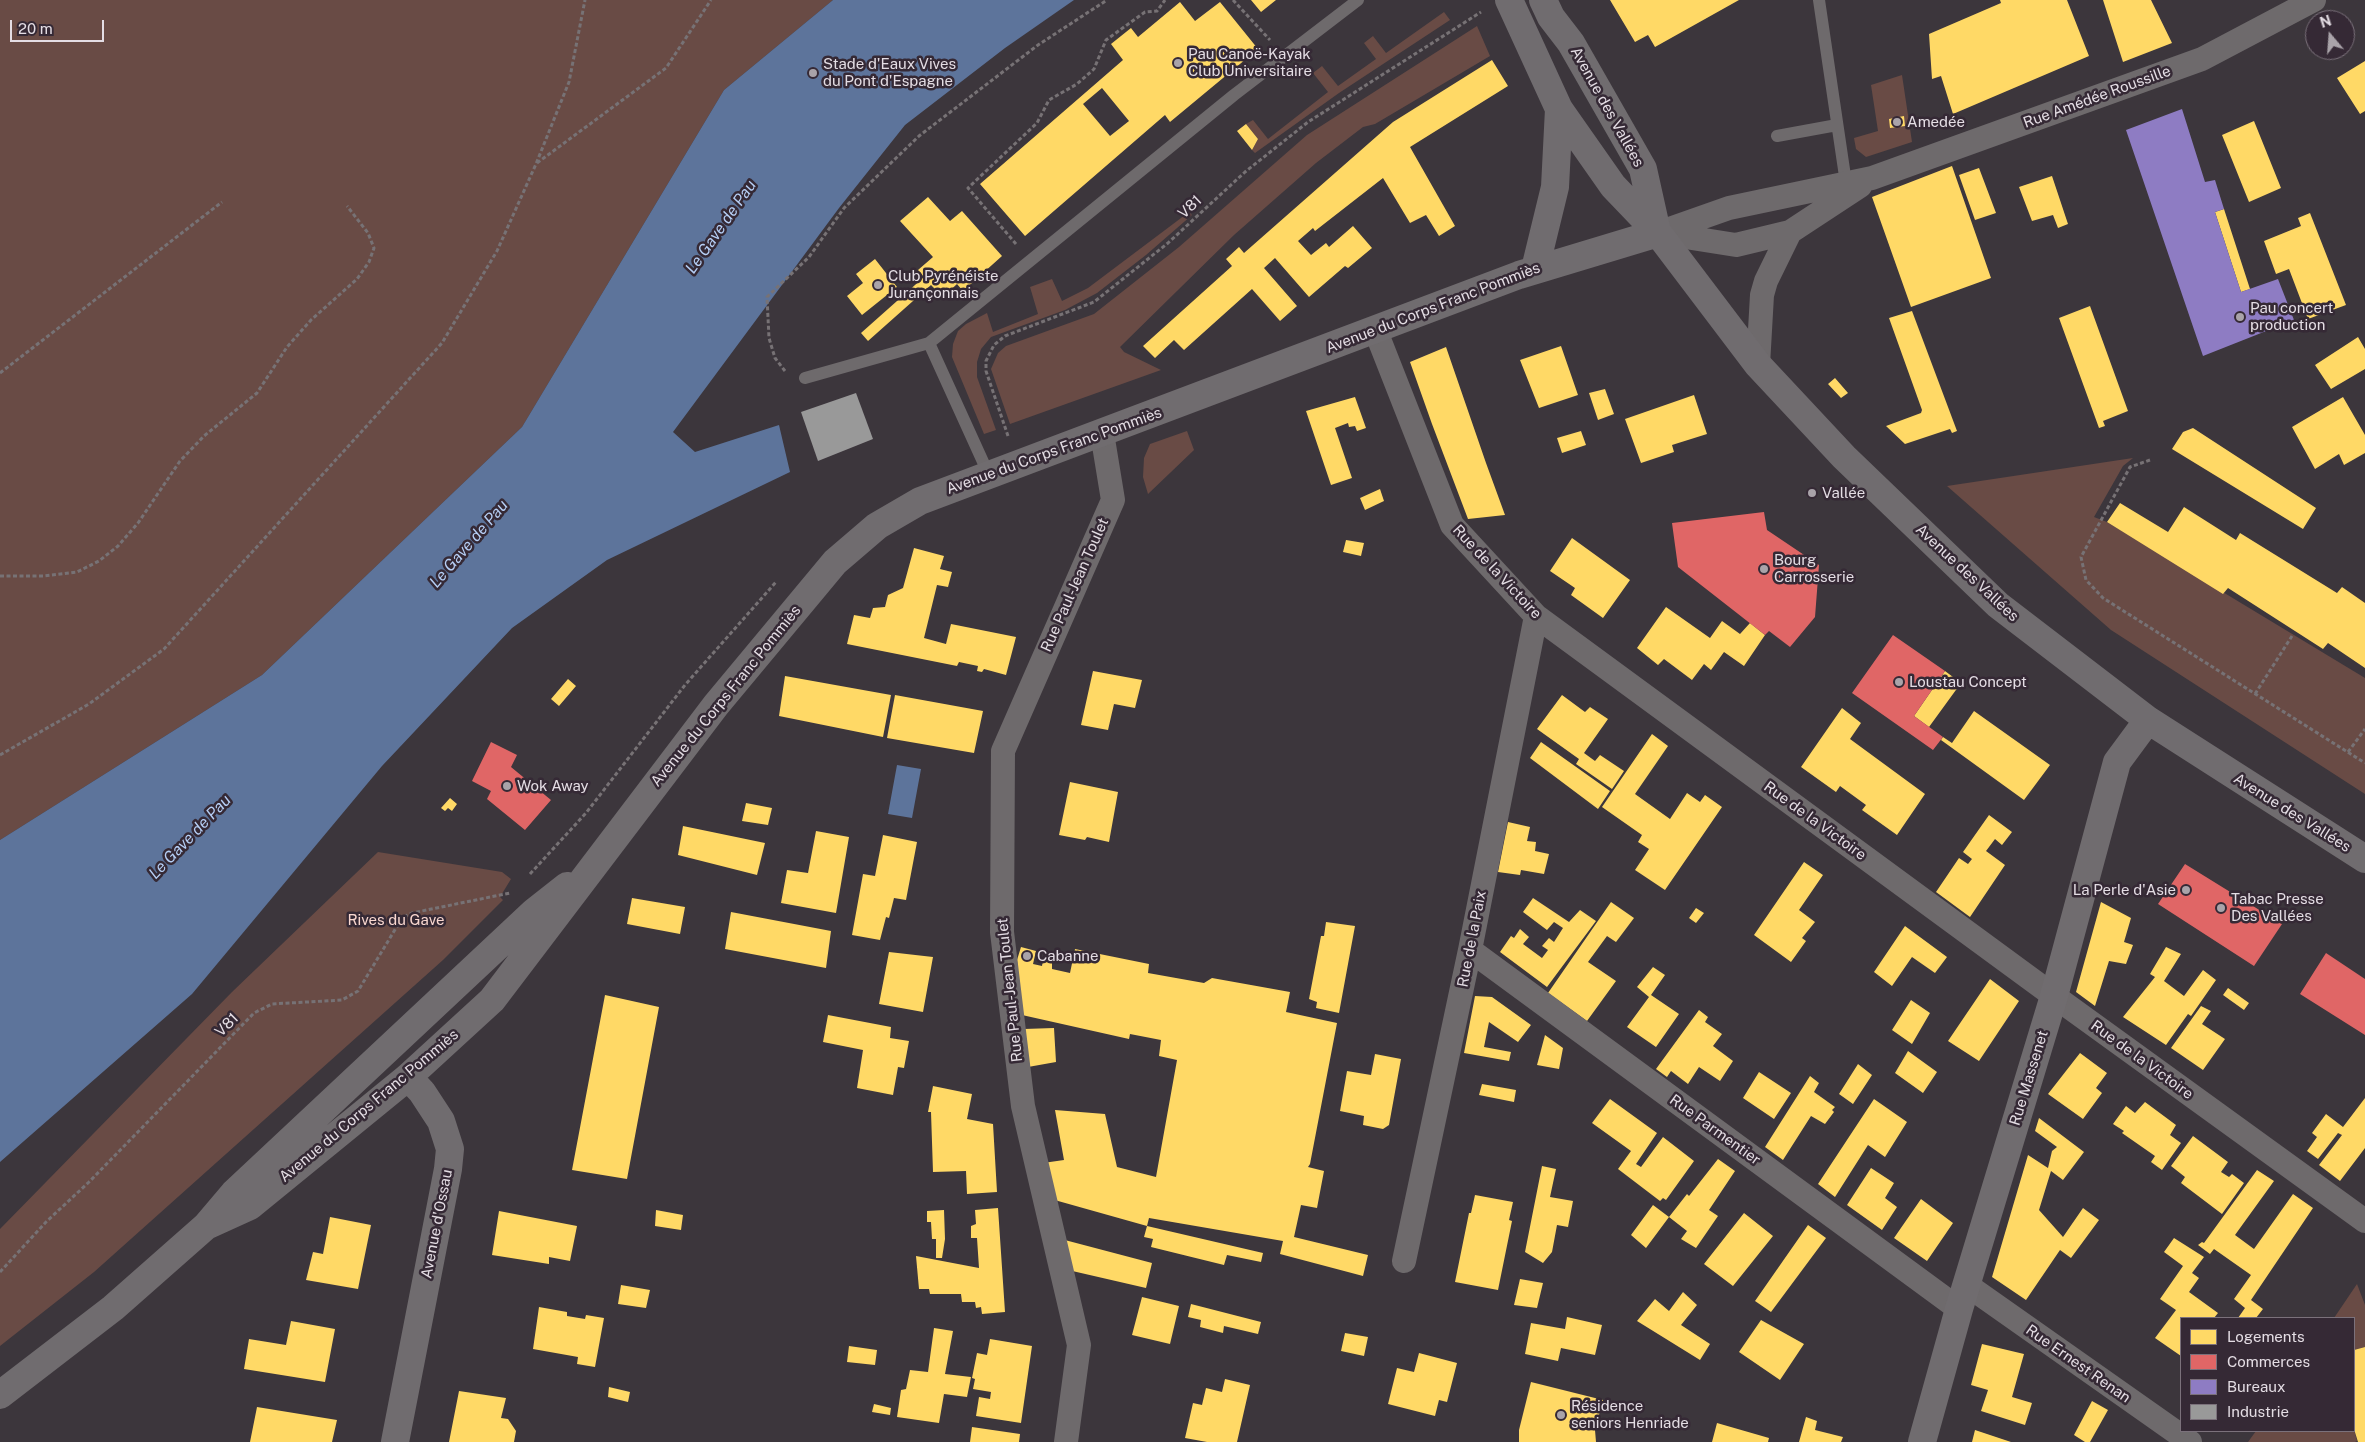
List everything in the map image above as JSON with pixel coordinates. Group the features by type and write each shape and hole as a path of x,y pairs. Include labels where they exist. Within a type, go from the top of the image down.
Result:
{"main road":[{"name":"Avenue des Vallées","path":"1509,0 1559,109 1613,186 1658,233 1758,365 1844,457 1998,606 2148,720 2365,859"},
{"name":"Avenue des Vallées","path":"1547,9 1571,43 1643,169 1658,233"},
{"path":"1535,269 1555,187 1559,109"},
{"name":"Avenue du Corps Franc Pommiès","path":"206,1226 250,1206 408,1077 492,1000 550,926 588,870 716,705 835,562 877,526 920,501 1375,329 1535,269 1658,233"},
{"name":"Rue Massenet","path":"1922,1442 1963,1297 2054,996 2117,762 2148,720"},
{"name":"Avenue du Corps Franc Pommiès","path":"0,1395 113,1308 206,1226 234,1193 534,912 588,870"},
{"path":"408,1077 422,1017"},
{"name":"Avenue d'Ossau","path":"395,1442 448,1169 450,1149 441,1121 422,1092 408,1077"}],"street":[{"name":"Rue Amédée Roussille","path":"1658,233 1729,208 1872,178 2202,60 2314,0"},
{"name":"Rue Amédée Roussille","path":"1658,233 1736,246 1790,232 1872,178"},
{"path":"1758,365 1762,295 1766,281 1790,232"},
{"name":"Rue de la Victoire","path":"1375,329 1452,525 1536,616 2054,996 2365,1221"},
{"name":"Rue Paul-Jean Toulet","path":"1066,1442 1079,1345 1023,1106 1002,932 1003,751 1113,500 1102,433"},
{"name":"Rue de la Paix","path":"1404,1261 1470,950 1536,616"},
{"name":"Rue Parmentier","path":"1470,950 1963,1297"},
{"name":"Rue Ernest Renan","path":"1963,1297 2190,1442"}],"lane":[{"path":"805,378 929,343 1234,96 1358,0"},
{"path":"1819,0 1846,183"},
{"path":"1777,136 1837,125"},
{"path":"929,343 989,475"}],"path":[{"path":"0,755 89,704 164,649 312,489 442,343 497,251 536,164 569,82 584,0"},
{"path":"536,164 666,68 711,0"},
{"path":"805,378 788,376 775,358 769,338 768,297 809,257 844,208 919,136 1038,45 1107,0"},
{"path":"1031,261 968,188 1037,123 1049,100 1077,84 1094,69 1106,40 1145,12 1156,11 1165,0"},
{"path":"1233,0 1286,56"},
{"name":"V81","path":"1009,440 986,371 986,360 994,345 1005,336 1094,302 1168,243 1245,172 1308,122 1477,14"},
{"path":"0,374 222,202"},
{"path":"0,576 43,576 77,572 98,561 118,546 138,523 180,460 204,436 257,392 287,347 311,320 357,279 365,268 374,248 368,233 347,206"},
{"path":"2150,460 2130,467 2081,556 2086,580 2103,598 2365,763"},
{"path":"2255,694 2292,636"},
{"path":"2348,752 2365,729"},
{"name":"V81","path":"0,1272 46,1222 89,1182 254,1013 272,1004 342,1000 358,991 402,918 412,913 513,892"}],"green space":[{"path":"0,0 833,0 724,90 522,427 262,675 0,840"},
{"path":"1444,12 1450,20 1339,93 1255,153 1252,150 1258,139 1246,124 1253,120 1268,139 1328,92 1313,73 1322,66 1338,86 1376,59 1364,43 1373,36 1386,53"},
{"path":"1477,26 1490,56 1375,124 1363,127 1316,163 1234,235 1120,347 1124,352 1161,370 1010,424 991,369 998,353 1006,346 1094,314 1179,247 1307,135"},
{"path":"1902,75 1912,142 1866,157 1856,149 1854,138 1878,131 1871,85"},
{"path":"1189,212 1192,215 1146,255 1097,293 1065,310 991,337 981,349 977,362 977,377 996,430 984,434 952,357 953,344 958,331 966,324 987,313 993,332 1038,314 1030,287 1052,279 1062,301 1088,288"},
{"path":"1187,431 1194,450 1148,494 1143,477 1144,458 1150,444"},
{"path":"2133,458 2123,466 2094,517 2107,522 2365,678 2365,794 2111,630 1947,486"},
{"name":"Rives du Gave","path":"378,852 502,872 511,879 500,897 503,900 443,960 94,1272 0,1346 0,1229 232,992"},
{"path":"2357,1284 2365,1305 2365,1347 2355,1350 2355,1317 2335,1317"},
{"path":"2255,1432 2355,1432 2357,1441 2355,1442 2248,1442"}],"water":[{"name":"Le Gave de Pau","path":"833,0 1074,0 1005,48 905,125 839,208 673,432 695,452 779,425 790,472 607,560 512,628 382,766 192,994 0,1162 0,840 262,675 522,427 724,90"},
{"path":"897,765 921,769 912,818 888,814"}],"building: Logements":[{"name":"Pau Canoë-Kayak Club Universitaire","path":"1251,0 1276,0 1261,12"},
{"path":"1610,0 1739,0 1655,47 1648,35 1635,42"},
{"path":"2000,0 2067,0 2089,56 1953,114 1941,76 1932,79 1929,34 2001,3"},
{"path":"2103,0 2151,0 2172,43 2123,62"},
{"path":"1180,2 1195,21 1220,2 1258,49 1170,122 1165,115 1025,236 980,184 1123,60 1111,44 1131,28 1138,37","holes":["1102,88 1129,121 1110,136 1083,104"]},
{"path":"1492,60 1508,86 1410,147 1455,226 1439,236 1426,215 1410,223 1383,178 1315,231 1313,228 1298,241 1311,255 1326,243 1329,247 1353,226 1372,248 1348,268 1345,266 1309,297 1275,258 1264,268 1297,306 1280,321 1252,289 1184,350 1174,340 1155,358 1143,346 1232,266 1226,259 1239,247 1244,253 1393,122"},
{"path":"2365,61 2365,111 2360,114 2337,78"},
{"name":"Amedée","path":"1904,116 1905,126 1890,128 1889,119"},
{"path":"2254,121 2281,188 2249,202 2222,135"},
{"path":"1246,124 1258,139 1252,150 1237,131"},
{"path":"1952,166 1991,278 1911,307 1872,197"},
{"path":"1979,168 1996,213 1975,220 1959,175"},
{"path":"2052,176 2068,224 2058,228 2053,215 2032,221 2019,187"},
{"path":"928,197 950,221 962,211 1002,256 963,291 957,284 943,297 931,285 868,341 861,333 924,277 918,270 933,257 900,221"},
{"path":"2224,209 2250,289 2241,292 2215,212"},
{"path":"2310,213 2346,305 2308,319 2289,269 2276,274 2264,241 2301,226 2298,218"},
{"name":"Club Pyrénéiste Jurançonnais","path":"875,259 897,287 862,315 847,296 863,283 856,274"},
{"path":"2090,306 2128,411 2103,421 2105,426 2099,428 2059,318"},
{"path":"1912,311 1957,431 1952,433 1950,429 1905,444 1886,426 1921,413 1922,410 1889,318"},
{"path":"2358,337 2365,349 2365,369 2331,389 2315,365"},
{"path":"1561,346 1578,395 1539,408 1520,360"},
{"path":"1446,347 1505,515 1468,519 1410,362"},
{"path":"1835,378 1848,393 1841,398 1828,384"},
{"path":"1605,389 1614,414 1598,420 1589,393"},
{"path":"1694,395 1707,434 1672,445 1674,452 1641,463 1625,419"},
{"path":"1355,397 1366,428 1357,431 1355,426 1349,427 1348,423 1335,428 1352,478 1331,485 1306,411"},
{"path":"2343,397 2365,435 2365,453 2344,465 2339,454 2315,469 2292,427"},
{"path":"2193,428 2316,508 2303,529 2172,449 2183,432"},
{"path":"1581,431 1586,445 1562,453 1557,438"},
{"path":"1380,489 1384,501 1365,510 1360,498"},
{"path":"2120,503 2168,532 2184,507 2236,540 2240,533 2337,593 2342,587 2365,603 2365,668 2328,643 2323,649 2228,588 2223,594 2107,522"},
{"path":"1572,538 1630,580 1603,618 1571,595 1575,588 1550,571"},
{"path":"1346,540 1364,543 1361,556 1343,552"},
{"path":"914,548 944,556 940,569 952,572 948,587 937,585 924,638 946,644 951,624 1016,637 1006,675 984,669 982,672 977,671 978,666 959,662 957,666 847,644 854,615 870,618 873,608 885,607 888,595 903,588"},
{"path":"1666,607 1710,638 1722,621 1740,634 1750,623 1765,635 1744,666 1724,652 1711,670 1704,664 1692,680 1664,659 1658,665 1637,648"},
{"path":"1093,671 1142,680 1135,708 1114,704 1108,730 1081,725"},
{"path":"1945,671 1961,683 1929,727 1914,716"},
{"path":"785,676 891,695 883,737 779,716"},
{"path":"568,679 576,686 559,706 551,699"},
{"path":"895,695 983,711 974,753 887,738"},
{"path":"1562,695 1585,712 1590,707 1608,719 1584,753 1595,761 1600,755 1624,771 1612,789 1576,764 1579,759 1537,729"},
{"path":"1842,708 1861,723 1850,739 1925,794 1897,835 1862,810 1866,805 1840,786 1836,792 1801,767"},
{"path":"1974,711 2050,765 2024,800 1941,740 1943,737 1952,743"},
{"path":"1652,734 1668,746 1635,794 1670,819 1687,793 1700,802 1705,795 1722,807 1665,890 1635,870 1649,849 1638,842 1642,835 1602,807"},
{"path":"1541,742 1610,791 1598,809 1530,758"},
{"path":"1070,782 1118,792 1109,842 1087,837 1085,840 1059,835"},
{"path":"450,798 457,804 452,811 448,808 445,811 441,808"},
{"path":"746,803 772,808 768,825 742,821"},
{"path":"1989,815 2012,832 2002,845 1995,839 1986,851 2005,865 1970,917 1936,892 1959,858 1968,864 1972,859 1963,852"},
{"path":"1508,822 1530,827 1527,841 1536,842 1535,851 1549,854 1544,874 1521,870 1520,875 1498,872"},
{"path":"683,826 765,843 757,875 678,855"},
{"path":"816,831 849,837 836,913 781,903 787,870 808,873"},
{"path":"883,835 917,842 906,900 894,898 889,918 886,917 880,940 852,935 863,874 875,876"},
{"path":"1804,862 1823,875 1799,910 1815,922 1802,938 1806,941 1791,962 1754,935"},
{"path":"632,898 685,907 680,934 627,924"},
{"path":"1533,898 1569,922 1580,910 1596,921 1547,987 1500,952 1511,936 1514,938 1520,929 1529,937 1523,944 1542,958 1548,950 1542,946 1549,938 1554,942 1563,928 1554,922 1547,930 1523,912"},
{"path":"1611,902 1634,918 1616,942 1607,936 1588,962 1616,981 1587,1021 1548,993"},
{"path":"2101,902 2131,918 2124,942 2133,945 2126,964 2109,961 2095,1006 2076,992"},
{"path":"1696,908 1704,913 1696,923 1689,918"},
{"path":"731,912 831,931 826,968 725,949"},
{"path":"1326,922 1355,926 1339,1013 1316,1008 1317,1002 1309,999 1321,936 1324,936"},
{"path":"1905,926 1947,957 1935,973 1912,957 1892,986 1874,972"},
{"path":"1021,947 1036,951 1033,964 1042,966 1043,960 1052,962 1052,969 1070,973 1075,949 1149,964 1148,973 1204,983 1212,978 1290,992 1286,1012 1337,1023 1308,1167 1324,1171 1317,1208 1301,1205 1294,1237 1368,1255 1363,1276 1280,1254 1283,1241 1149,1218 1147,1226 1051,1199 1043,1163 1064,1160 1055,1110 1105,1114 1117,1167 1156,1177 1177,1060 1159,1056 1161,1040 1130,1034 1129,1039 1022,1015 1017,960"},
{"path":"2166,947 2181,954 2164,981 2184,996 2203,970 2216,980 2191,1016 2188,1014 2166,1045 2123,1017 2155,977 2150,974"},
{"path":"889,952 933,957 923,1012 879,1004"},
{"path":"1653,967 1665,975 1651,995 1679,1014 1656,1047 1627,1027 1649,997 1637,987"},
{"path":"1990,979 2019,1001 1979,1061 1948,1041"},
{"path":"2228,988 2249,1003 2244,1010 2223,995"},
{"path":"605,995 659,1007 627,1179 572,1170"},
{"path":"1475,996 1492,997 1531,1025 1518,1042 1489,1022 1484,1047 1511,1052 1509,1061 1464,1053"},
{"path":"1911,1000 1930,1013 1912,1044 1892,1030"},
{"path":"2201,1006 2211,1011 2202,1024 2225,1039 2203,1070 2171,1048"},
{"path":"1699,1010 1708,1017 1705,1022 1722,1034 1713,1046 1733,1061 1720,1081 1699,1067 1688,1084 1671,1071 1667,1077 1656,1069"},
{"path":"828,1015 891,1027 890,1038 909,1041 904,1068 898,1067 893,1095 857,1088 863,1050 823,1042"},
{"path":"1054,1028 1056,1062 1028,1067 1024,1029"},
{"path":"1545,1035 1563,1048 1559,1069 1537,1065"},
{"path":"1908,1051 1937,1072 1923,1093 1895,1073"},
{"path":"2080,1053 2107,1073 2096,1088 2102,1093 2083,1119 2048,1094"},
{"path":"1375,1054 1401,1059 1389,1125 1383,1129 1363,1125 1364,1116 1340,1111 1347,1071 1371,1075"},
{"path":"1858,1064 1872,1075 1853,1104 1839,1094"},
{"path":"1759,1072 1791,1093 1774,1119 1743,1098"},
{"path":"1810,1076 1819,1083 1814,1092 1835,1107 1832,1110 1834,1112 1825,1124 1811,1116 1783,1160 1765,1147"},
{"path":"1482,1084 1516,1090 1514,1102 1479,1095"},
{"path":"933,1086 972,1094 967,1119 993,1124 997,1192 967,1194 966,1171 933,1172 931,1112 928,1112"},
{"path":"2365,1098 2365,1148 2340,1181 2319,1165 2342,1135 2338,1133 2318,1159 2307,1151 2317,1137 2312,1133 2326,1114 2343,1127"},
{"path":"1610,1099 1657,1133 1636,1164 1641,1167 1663,1137 1694,1161 1666,1200 1663,1198 1660,1201 1618,1169 1631,1151 1592,1123"},
{"path":"1874,1099 1907,1122 1885,1157 1868,1145 1835,1197 1818,1184"},
{"path":"2145,1102 2176,1125 2170,1135 2181,1143 2162,1170 2151,1162 2155,1156 2122,1133 2124,1131 2113,1124 2126,1106 2135,1113"},
{"path":"2039,1118 2084,1152 2063,1180 2051,1171 2039,1210 2063,1237 2083,1208 2099,1220 2071,1258 2060,1250 2026,1300 1992,1277 2028,1155 2048,1168 2052,1151 2057,1147 2035,1131"},
{"path":"2193,1136 2228,1162 2221,1172 2229,1177 2232,1174 2244,1183 2222,1214 2181,1183 2185,1177 2171,1166"},
{"path":"1718,1159 1735,1171 1709,1210 1718,1216 1696,1248 1681,1239 1687,1231 1669,1217 1687,1194 1689,1196"},
{"path":"1542,1166 1556,1169 1550,1197 1573,1201 1568,1227 1557,1225 1552,1252 1543,1263 1525,1252"},
{"path":"1871,1168 1894,1183 1885,1198 1897,1207 1882,1230 1847,1205"},
{"path":"2257,1170 2274,1181 2235,1235 2254,1249 2293,1194 2313,1208 2251,1300 2263,1309 2257,1317 2239,1317 2245,1308 2234,1299 2251,1275 2214,1249 2210,1254 2198,1245 2202,1242 2204,1243"},
{"path":"1475,1195 1513,1202 1509,1220 1512,1221 1498,1290 1455,1282 1469,1213 1471,1213"},
{"path":"1921,1199 1953,1223 1927,1261 1894,1238"},
{"path":"1653,1205 1669,1217 1646,1248 1631,1235"},
{"path":"998,1208 1005,1312 982,1314 981,1307 976,1308 975,1302 962,1302 961,1294 930,1294 929,1289 919,1289 916,1256 979,1268 977,1238 971,1238 971,1226 976,1224 975,1210"},
{"path":"656,1210 683,1215 681,1230 655,1226"},
{"path":"944,1210 945,1239 942,1258 936,1258 936,1239 932,1239 931,1222 927,1222 927,1211"},
{"path":"499,1211 577,1226 570,1261 549,1257 549,1264 492,1255"},
{"path":"1744,1213 1773,1236 1733,1286 1704,1264"},
{"path":"330,1217 371,1225 358,1289 306,1280 313,1252 323,1254"},
{"path":"1808,1225 1826,1238 1771,1312 1755,1301"},
{"path":"1147,1226 1263,1253 1261,1262 1227,1255 1224,1265 1151,1247 1153,1239 1144,1237"},
{"path":"2174,1238 2204,1257 2192,1273 2199,1278 2189,1292 2218,1313 2215,1317 2180,1317 2180,1355 2155,1338 2176,1310 2160,1299 2183,1266 2164,1252"},
{"path":"1061,1239 1152,1263 1146,1288 1068,1270"},
{"path":"1520,1279 1543,1283 1537,1308 1514,1305"},
{"path":"621,1285 650,1290 646,1308 618,1304"},
{"path":"1683,1292 1697,1305 1681,1325 1710,1344 1700,1360 1637,1321 1655,1299 1669,1311"},
{"path":"1142,1297 1179,1306 1170,1344 1132,1335"},
{"path":"1191,1304 1261,1322 1258,1334 1224,1326 1223,1333 1200,1327 1201,1320 1188,1317"},
{"path":"539,1307 567,1312 567,1316 585,1319 586,1315 604,1318 595,1367 577,1364 578,1357 533,1349"},
{"path":"1567,1317 1602,1325 1595,1355 1561,1348 1558,1361 1525,1354 1531,1323 1565,1329"},
{"path":"1761,1320 1804,1344 1780,1380 1739,1352"},
{"path":"291,1321 335,1329 325,1382 244,1369 249,1339 286,1345"},
{"path":"934,1328 953,1331 945,1374 971,1377 967,1397 944,1394 939,1423 897,1417 901,1390 906,1389 910,1370 928,1372"},
{"path":"1345,1333 1368,1337 1364,1356 1341,1351"},
{"path":"990,1339 1032,1346 1021,1423 976,1416 979,1397 990,1399 991,1392 973,1389 975,1379 972,1378 977,1353 987,1355"},
{"path":"1982,1344 2024,1354 2012,1397 2032,1403 2025,1425 1981,1411 1988,1390 1971,1385"},
{"path":"849,1346 877,1350 875,1365 847,1362"},
{"path":"2365,1347 2365,1442 2358,1442 2355,1432 2355,1350"},
{"path":"1419,1353 1457,1363 1447,1402 1439,1400 1435,1416 1388,1404 1397,1368 1414,1372"},
{"path":"1225,1379 1250,1385 1237,1442 1207,1442 1185,1438 1193,1403 1202,1405 1206,1388 1222,1392"},
{"name":"Résidence seniors Henriade","path":"1531,1382 1603,1400 1595,1430 1596,1442 1519,1442 1519,1430"},
{"path":"609,1387 630,1392 628,1402 608,1397"},
{"path":"459,1391 506,1398 501,1418 508,1419 516,1431 514,1442 449,1442"},
{"path":"2092,1401 2108,1410 2090,1442 2085,1442 2074,1435"},
{"path":"874,1404 891,1408 890,1415 872,1412"},
{"path":"257,1407 337,1420 332,1442 250,1442"},
{"path":"1806,1417 1817,1421 1815,1430 1843,1437 1841,1442 1799,1442"},
{"path":"1717,1423 1769,1438 1768,1442 1712,1442"},
{"path":"972,1427 1020,1434 1019,1442 970,1442"},
{"path":"1975,1430 2011,1442 1972,1442"}],"building: Commerces":[{"path":"1764,512 1767,530 1819,565 1815,617 1790,647 1769,631 1765,635 1678,567 1672,523"},
{"path":"1893,635 1945,671 1914,716 1943,737 1933,750 1852,693"},
{"name":"Wok Away","path":"491,742 517,755 511,767 551,800 525,830 487,799 491,791 472,781"},
{"path":"2185,864 2282,924 2254,966 2158,904"},
{"path":"2326,953 2365,979 2365,1035 2300,994"}],"building: Bureaux":[{"path":"2182,109 2205,182 2215,180 2224,209 2215,212 2241,292 2278,279 2294,320 2203,356 2126,130"}],"building: Industrie":[{"path":"856,393 873,439 818,461 801,412"}],"place":[{"name":"Pau Canoë-Kayak Club Universitaire","path":"1178,63"},
{"name":"Stade d'Eaux Vives du Pont d'Espagne","path":"813,73"},
{"name":"Amedée","path":"1897,122"},
{"name":"Club Pyrénéiste Jurançonnais","path":"878,285"},
{"name":"Pau concert production","path":"2240,317"},
{"name":"Vallée","path":"1812,493"},
{"name":"Bourg Carrosserie","path":"1764,569"},
{"name":"Loustau Concept","path":"1899,682"},
{"name":"Wok Away","path":"507,786"},
{"name":"La Perle d'Asie","path":"2186,890"},
{"name":"Tabac Presse Des Vallées","path":"2221,908"},
{"name":"Cabanne","path":"1027,956"},
{"name":"Résidence seniors Henriade","path":"1561,1415"}]}
